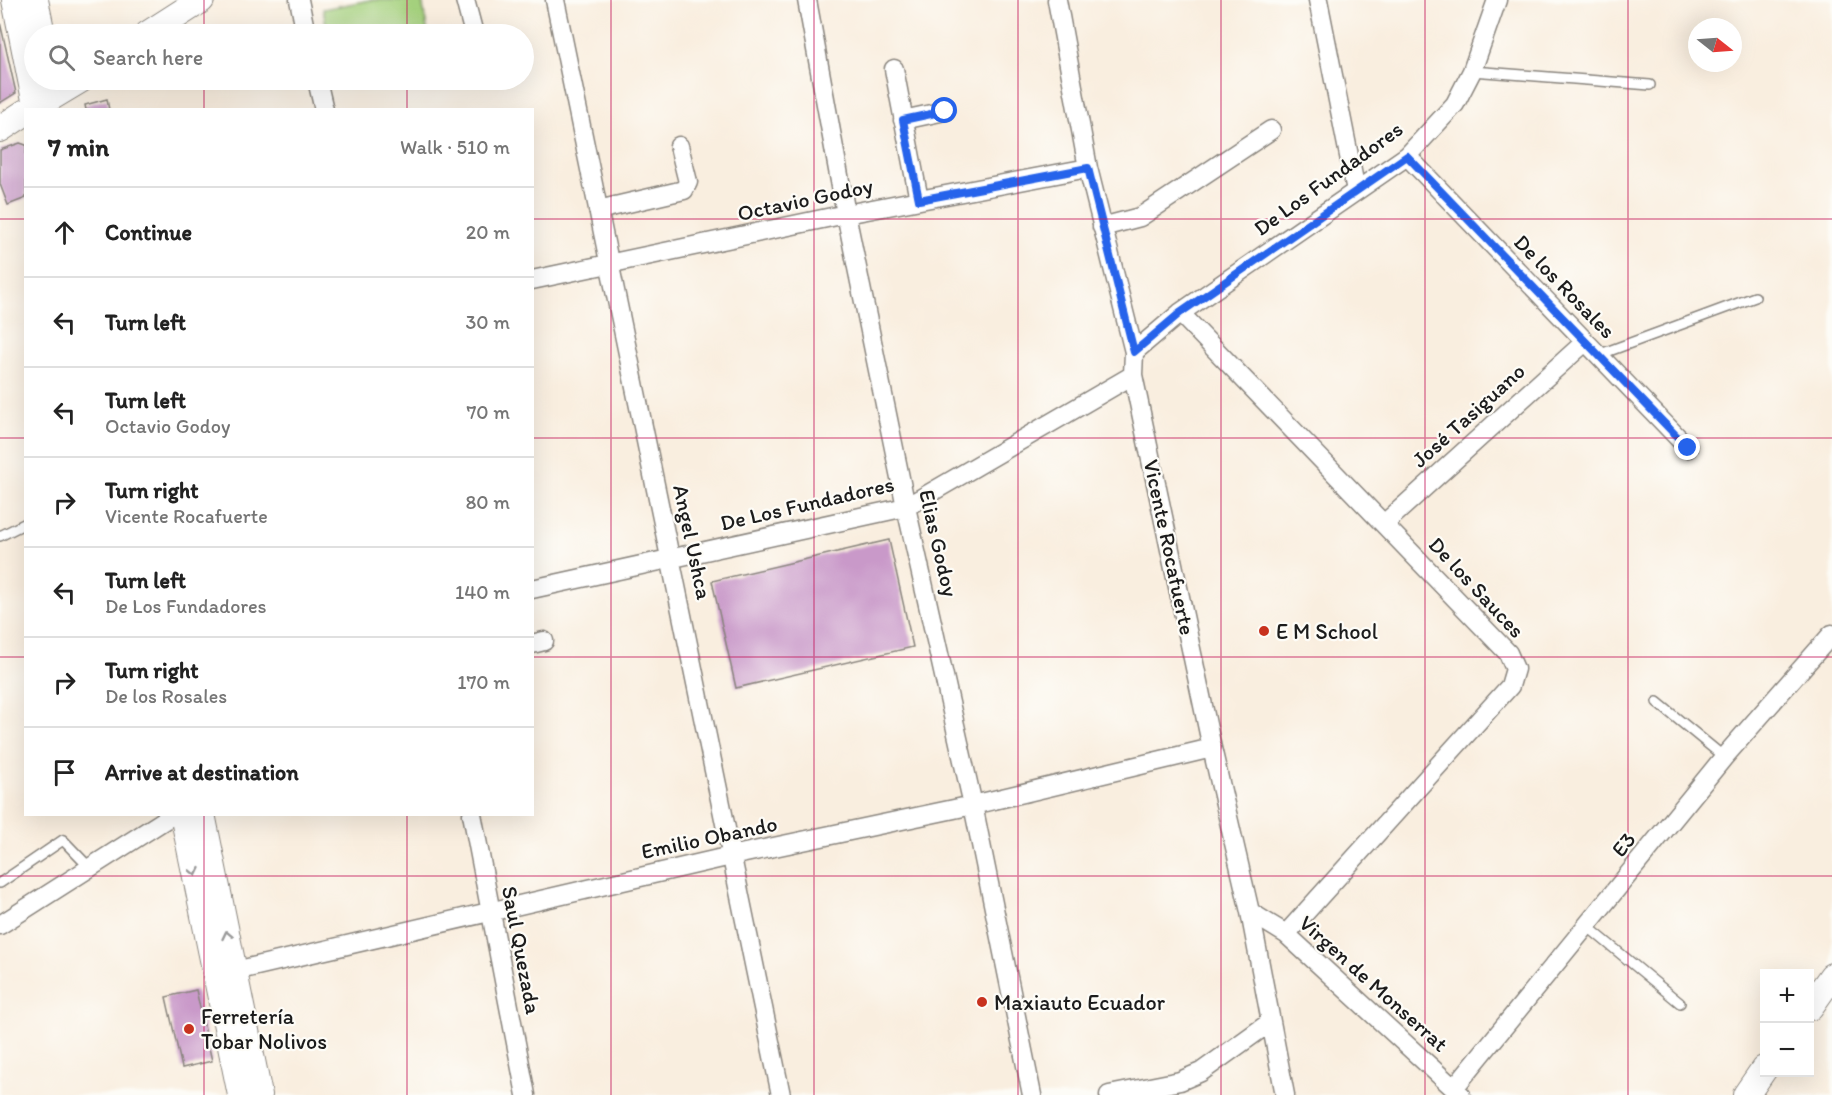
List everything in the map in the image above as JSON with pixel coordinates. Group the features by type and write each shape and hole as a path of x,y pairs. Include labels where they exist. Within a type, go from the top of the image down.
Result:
{"main road":[{"path":"15,0 24,34"},
{"path":"35,0 40,24"},
{"path":"164,24 201,0"},
{"path":"42,103 63,90"},
{"path":"0,129 24,114"},
{"path":"184,816 259,1095"},
{"path":"202,816 241,1095"},
{"path":"1814,1000 1832,976"},
{"path":"1746,1095 1760,1075"}],"street":[{"path":"299,0 304,24"},
{"path":"465,0 471,24"},
{"name":"Angel Ushca","path":"555,0 781,1095"},
{"name":"Elias Godoy","path":"807,0 846,214 906,507 973,805 1032,1095"},
{"name":"Vicente Rocafuerte","path":"1057,0 1088,168 1134,352 1133,375 1212,748 1250,912 1269,1023 1285,1095"},
{"path":"1318,0 1356,191"},
{"name":"De Los Fundadores","path":"1134,352 1180,313 1407,156 1446,116 1472,71 1497,0"},
{"path":"894,69 919,200"},
{"path":"319,90 324,108"},
{"path":"903,120 945,111"},
{"path":"1102,226 1140,218 1271,130"},
{"path":"598,210 684,190 688,182 679,146"},
{"name":"De los Rosales","path":"1407,156 1688,448"},
{"name":"Octavio Godoy","path":"534,280 846,214 1088,168"},
{"name":"De los Sauces","path":"1180,313 1513,660 1514,678 1510,686 1286,934"},
{"name":"José Tasiguano","path":"1384,524 1585,342"},
{"name":"De Los Fundadores","path":"534,589 906,507 1133,375"},
{"name":"E3","path":"1458,1092 1587,926 1724,757 1832,634"},
{"name":"Emilio Obando","path":"225,973 731,856 973,805 1212,748"},
{"path":"0,925 171,816"},
{"name":"Saul Quezada","path":"472,816 526,1095"},
{"name":"Virgen de Monserrat","path":"1250,912 1286,934 1458,1092"},
{"path":"1111,1095 1180,1081 1201,1072 1269,1023"}],"lane":[{"path":"1472,71 1650,85"},
{"path":"1598,355 1755,297"},
{"path":"0,536 24,524"},
{"path":"1657,702 1724,757"},
{"path":"0,883 63,840 89,867"},
{"path":"1587,926 1680,1003"}],"green space":[{"path":"370,0 422,0 426,24 326,24 323,9"}],"building":[{"path":"0,22 16,93 0,103"},
{"path":"107,99 109,108 86,108 85,105"},
{"path":"20,143 24,144 24,199 8,205 0,184 0,150"},
{"path":"889,540 913,647 736,688 712,581"},
{"name":"Ferretería Tobar Nolivos","path":"196,990 212,1061 182,1068 166,997"}],"place":[{"name":"E M School","path":"1264,631"},
{"name":"Maxiauto Ecuador","path":"982,1002"},
{"name":"Ferretería Tobar Nolivos","path":"189,1029"}],"route":[{"path":"945,111 903,120 919,200 1088,168 1134,352 1180,313 1407,156 1688,448"}]}
